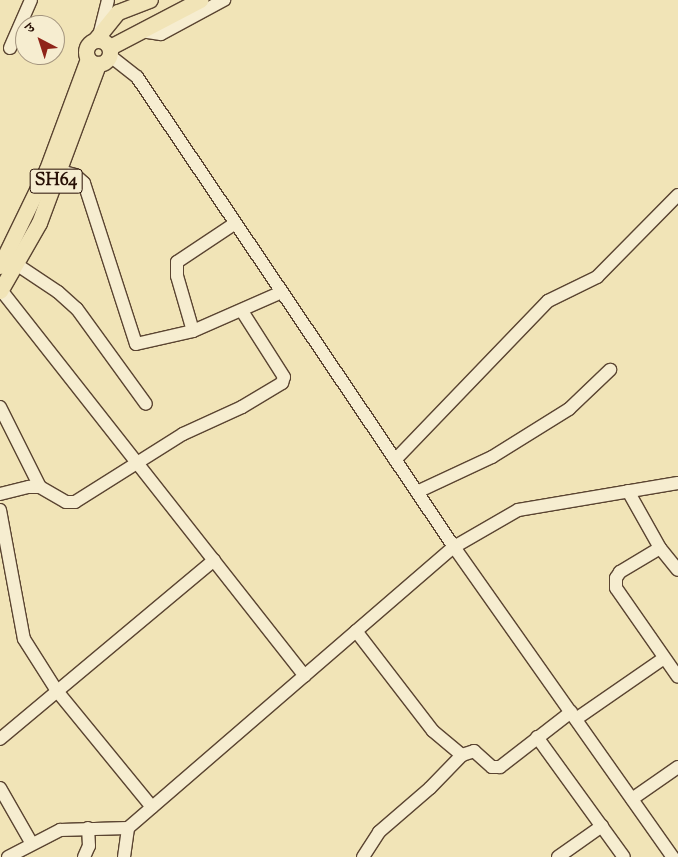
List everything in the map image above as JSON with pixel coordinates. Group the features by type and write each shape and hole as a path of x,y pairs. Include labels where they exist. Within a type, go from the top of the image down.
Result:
{"main road":[{"name":"SH64","path":"101,56 86,47 118,12 150,0"},
{"path":"101,56 141,31 200,0"},
{"name":"SH64","path":"0,291 39,223 60,171 101,56"},
{"name":"SH64","path":"0,266 101,56"}],"street":[{"path":"10,48 31,0"},
{"path":"141,31 161,34 224,0"},
{"path":"98,36 105,3"},
{"path":"101,56 137,77 234,224 454,547 673,857"},
{"path":"60,171 75,175 84,183 136,344 193,331 282,292"},
{"path":"395,460 548,301 597,276 678,194"},
{"path":"193,331 176,276 177,262 234,224"},
{"path":"16,264 58,292 77,310 146,404"},
{"path":"0,291 137,462 304,676"},
{"path":"0,494 29,486 40,487 66,502 75,502 107,485 137,462 183,434 242,407 282,383 284,377 242,311"},
{"path":"417,492 492,457 569,410 610,370"},
{"path":"0,407 40,487"},
{"path":"124,857 128,828 454,547 518,510 678,483"},
{"path":"628,491 660,548 678,570"},
{"path":"0,510 24,639 57,691 152,807"},
{"path":"660,548 620,572 616,578 616,588 678,676"},
{"path":"0,739 214,560"},
{"path":"356,631 433,731 462,755"},
{"path":"363,857 379,832 430,788 462,755 474,751 496,768 537,737 664,658"},
{"path":"537,737 624,857"},
{"path":"632,799 678,767"},
{"path":"0,788 32,844"},
{"path":"558,857 602,826"},
{"path":"84,857 89,846 88,828"},
{"path":"8,857 60,830 128,828"}]}
